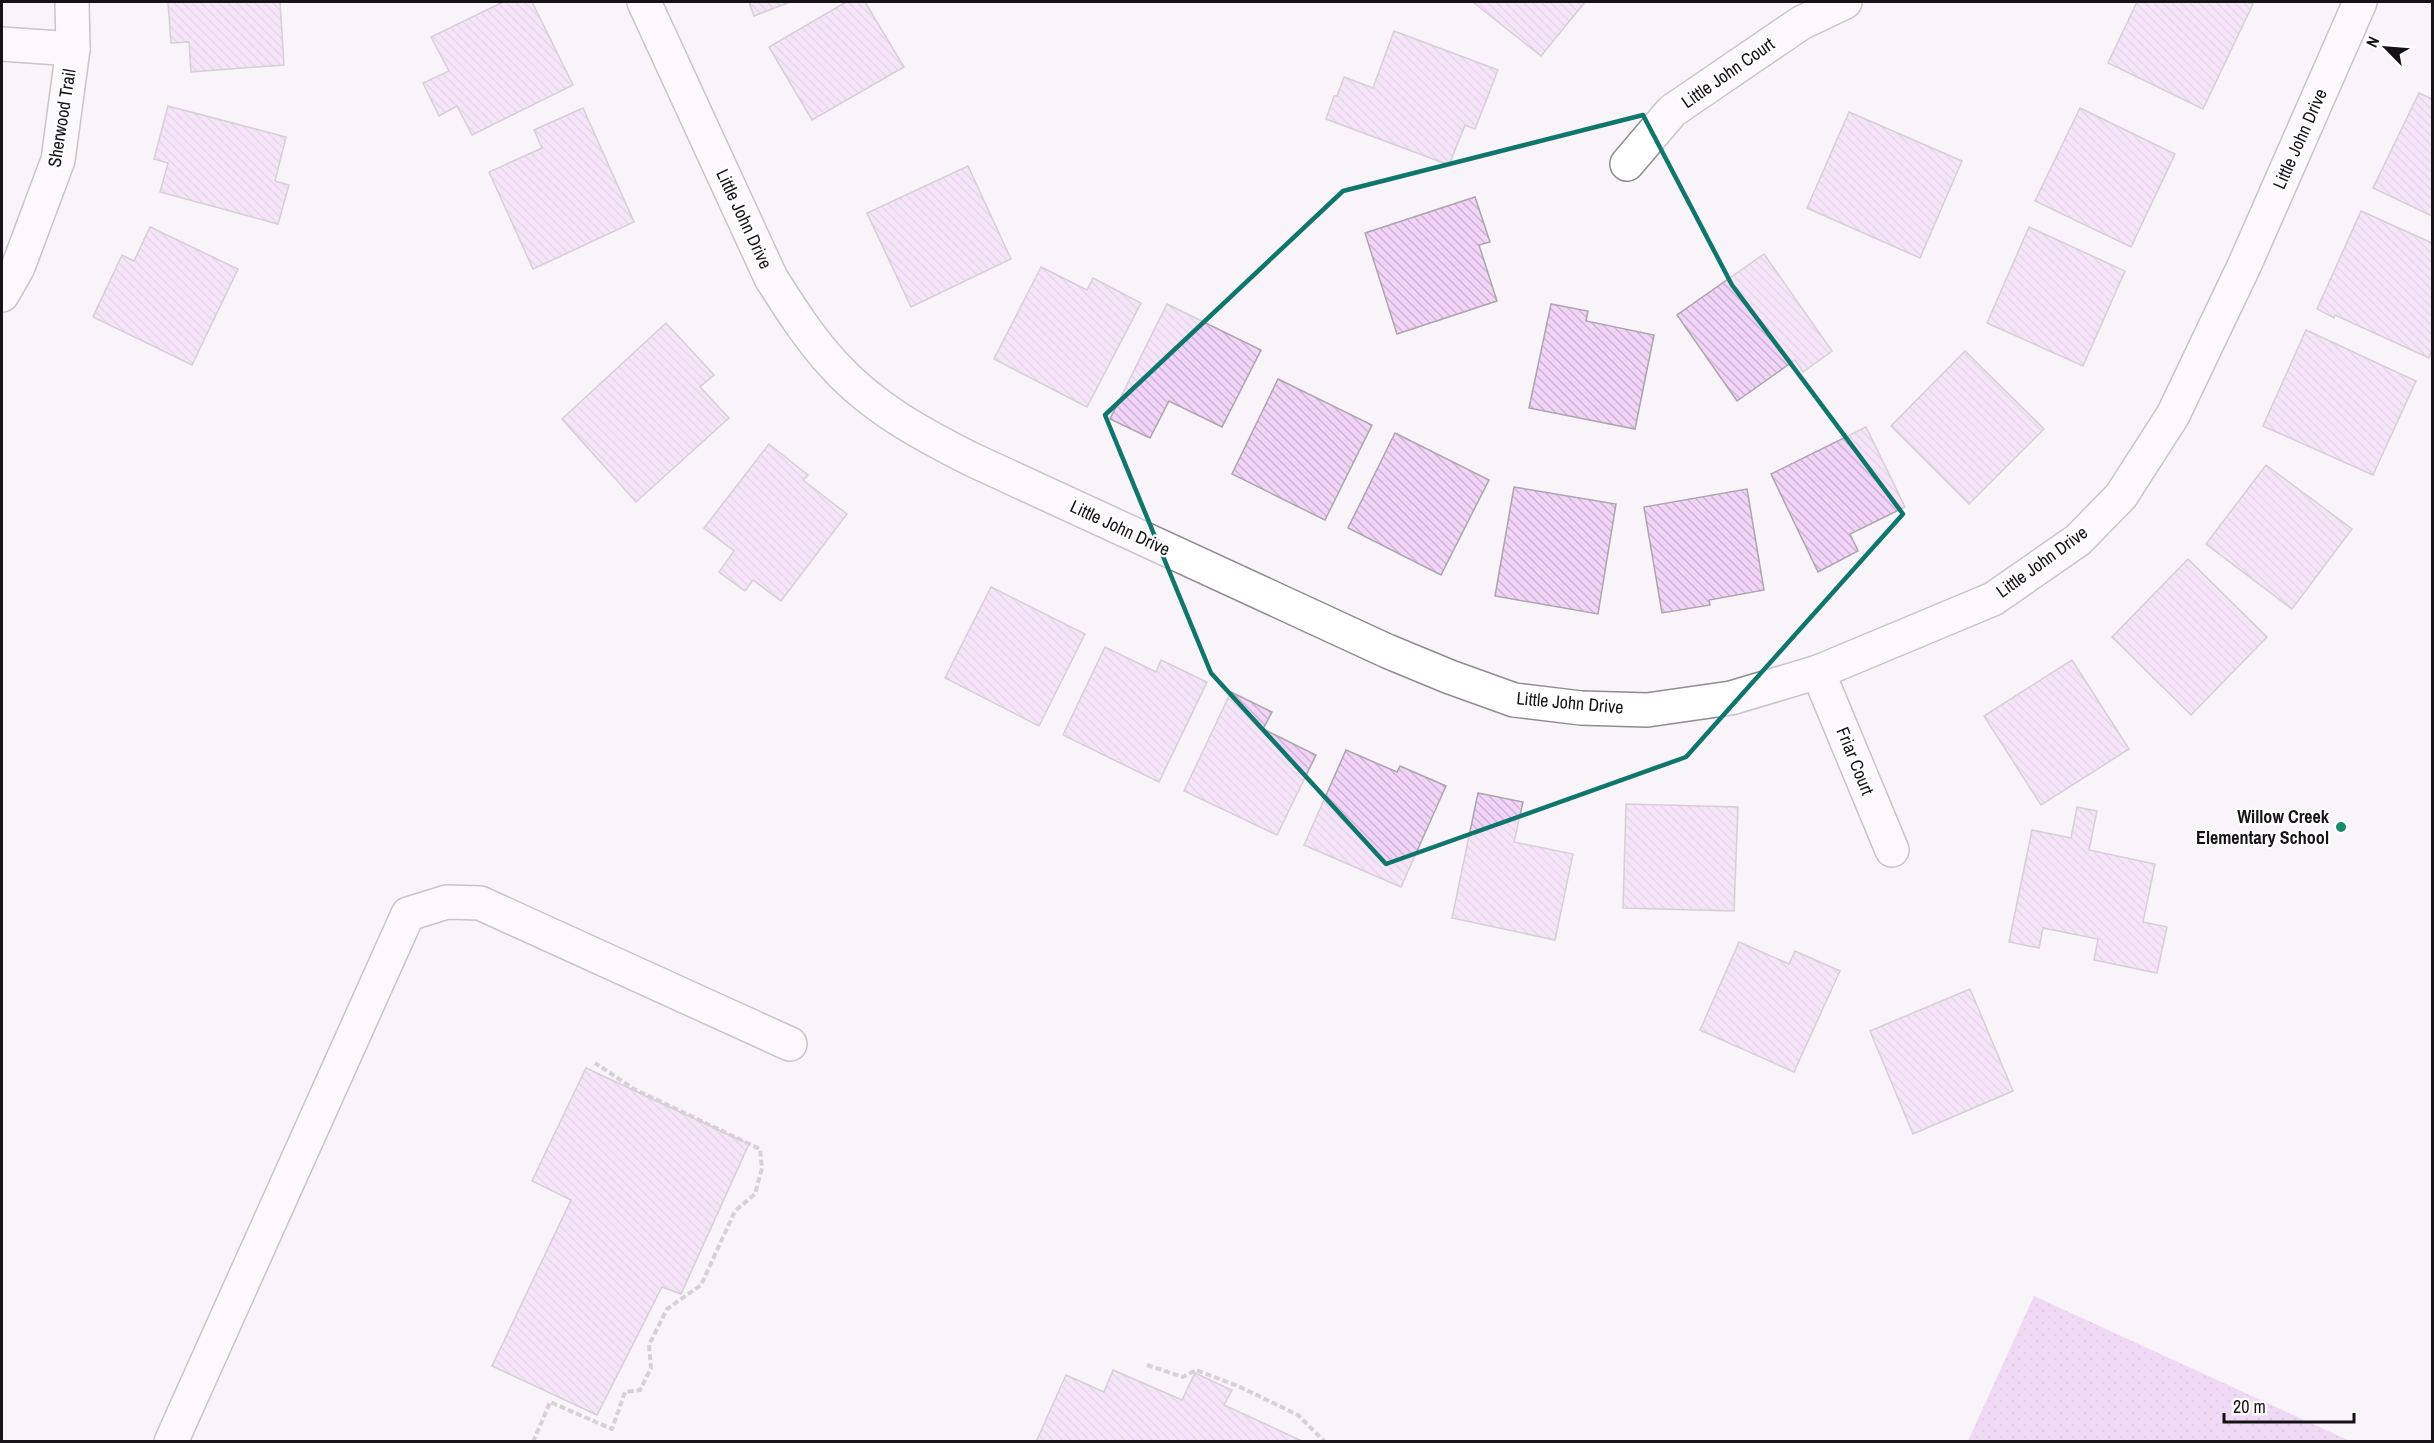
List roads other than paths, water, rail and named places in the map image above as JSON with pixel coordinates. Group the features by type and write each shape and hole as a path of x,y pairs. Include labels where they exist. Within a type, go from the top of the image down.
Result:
{"street":[{"name":"Sherwood Trail","path":"2,295 18,267 58,160 73,49 72,2"},
{"name":"Little John Drive","path":"644,2 771,278 796,318 833,365 861,392 916,431 973,460 1387,651 1450,677 1514,700 1581,708 1647,710 1731,698 1818,672 1993,599 2078,540 2121,496 2173,415 2245,264 2360,2"},
{"name":"Little John Court","path":"1627,164 1672,111 1801,23 1845,2"},
{"path":"2,44 73,49"},
{"name":"Friar Court","path":"1818,672 1892,850"},
{"path":"171,1442 408,914 447,902 480,903 790,1044"}],"place":[{"name":"Willow Creek Elementary School","path":"2341,827"}]}
